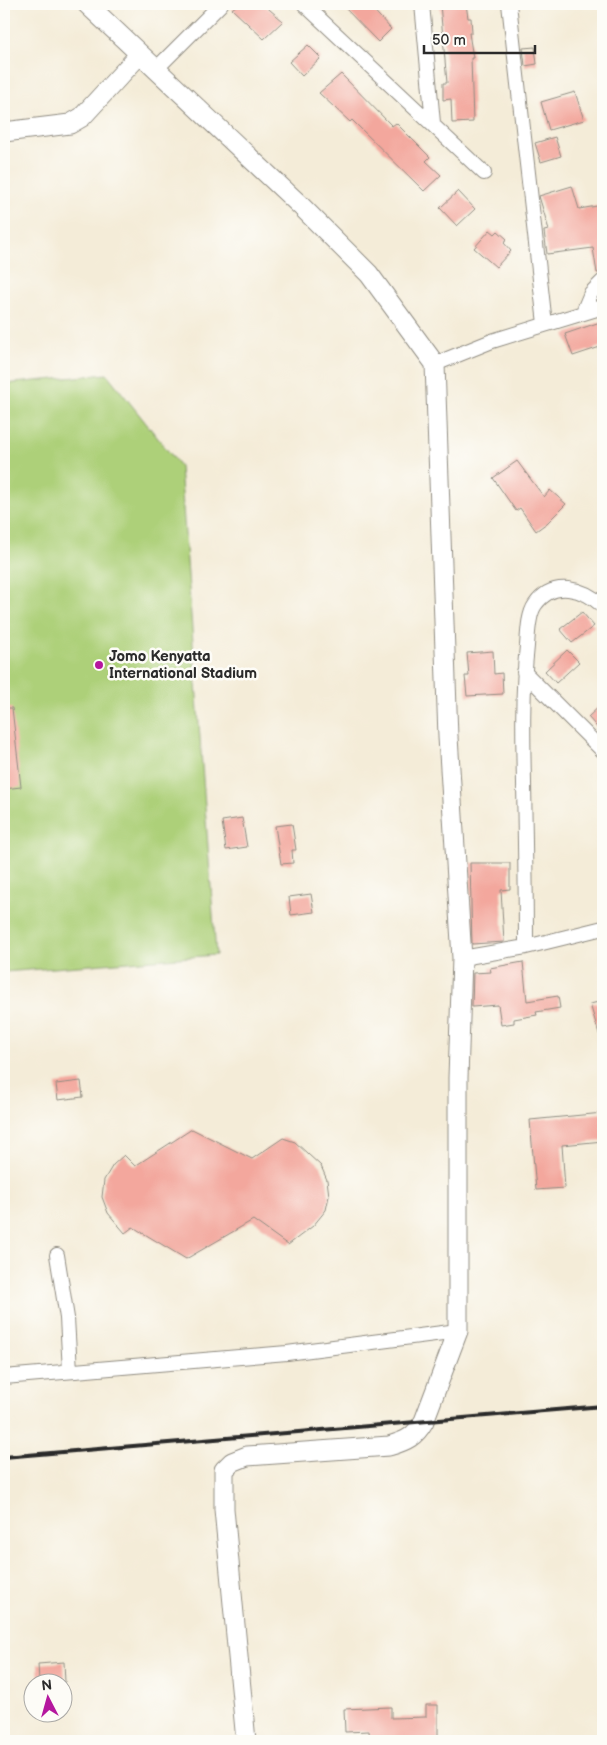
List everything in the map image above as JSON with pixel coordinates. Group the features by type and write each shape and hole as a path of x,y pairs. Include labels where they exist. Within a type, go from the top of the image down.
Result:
{"street":[{"path":"87,4 301,206 369,274 435,364 448,737 462,958 458,1078 458,1331 424,1421 418,1432 409,1440 389,1446 247,1456 232,1462 224,1470 224,1509 246,1741"},
{"path":"155,70 221,4"},
{"path":"304,4 433,123 484,173"},
{"path":"422,4 433,123"},
{"path":"509,4 544,324"},
{"path":"4,132 70,124 82,117 139,55"},
{"path":"583,312 591,292 603,281"},
{"path":"435,364 492,341 603,307"},
{"path":"526,948 524,672 528,630 534,606 548,592 567,588 591,594 603,606"},
{"path":"524,672 603,751"},
{"path":"462,958 526,948 603,928"},
{"path":"57,1255 67,1318 70,1371"},
{"path":"4,1377 287,1353 458,1331"}],"green space":[{"name":"Jomo Kenyatta International Stadium","path":"107,374 180,466 216,955 4,972 4,384"}],"building":[{"path":"238,4 263,4 283,21 264,39 232,9"},
{"path":"341,4 368,4 391,29 378,42"},
{"path":"440,4 466,4 468,18 471,18 472,33 469,33 473,58 471,58 473,122 452,123 451,99 443,100 443,83 447,83"},
{"path":"308,45 321,58 302,76 289,62"},
{"path":"535,47 537,64 525,66 523,48"},
{"path":"341,74 392,126 396,123 430,157 426,161 441,175 424,191 352,120 350,122 319,93"},
{"path":"575,92 584,120 549,130 541,102"},
{"path":"555,137 561,156 541,162 535,143"},
{"path":"572,186 579,209 603,205 603,272 597,273 593,248 547,254 544,231 549,230 539,196"},
{"path":"458,191 475,209 457,226 440,208"},
{"path":"490,230 495,234 498,231 507,239 504,243 511,251 496,267 474,248"},
{"path":"603,321 603,346 573,356 565,334"},
{"path":"517,461 544,497 550,490 566,504 536,531 520,508 516,511 493,478"},
{"path":"582,612 594,626 572,643 560,629"},
{"path":"567,650 579,662 556,683 545,671"},
{"path":"493,651 494,674 502,673 503,694 467,696 465,676 469,676 467,653"},
{"path":"603,703 603,734 588,717"},
{"path":"4,708 12,708 21,787 4,789"},
{"path":"242,818 247,847 226,850 222,821"},
{"path":"292,824 296,850 292,850 293,863 281,864 275,826"},
{"path":"470,863 510,863 510,889 501,890 504,942 472,944"},
{"path":"311,894 314,912 291,915 289,897"},
{"path":"523,962 527,1001 558,996 560,1008 536,1012 537,1015 514,1019 514,1023 501,1025 498,1005 472,1007 473,973 491,972 490,968"},
{"path":"603,1001 603,1037 600,1037 590,1004"},
{"path":"81,1081 83,1097 58,1100 56,1084"},
{"path":"603,1113 603,1141 562,1145 565,1188 536,1190 530,1120"},
{"path":"192,1129 252,1159 283,1138 295,1142 321,1166 327,1180 329,1196 326,1210 313,1226 288,1245 253,1220 186,1259 133,1227 125,1233 108,1213 102,1197 104,1180 113,1165 124,1155 135,1166"},
{"path":"64,1662 64,1672 38,1672 38,1664"},
{"path":"426,1705 438,1705 438,1741 370,1741 369,1731 345,1732 344,1709 391,1707 391,1718 426,1717"}],"railway":[{"path":"4,1457 603,1406"}],"place":[{"name":"Jomo Kenyatta International Stadium","path":"99,665"}]}
